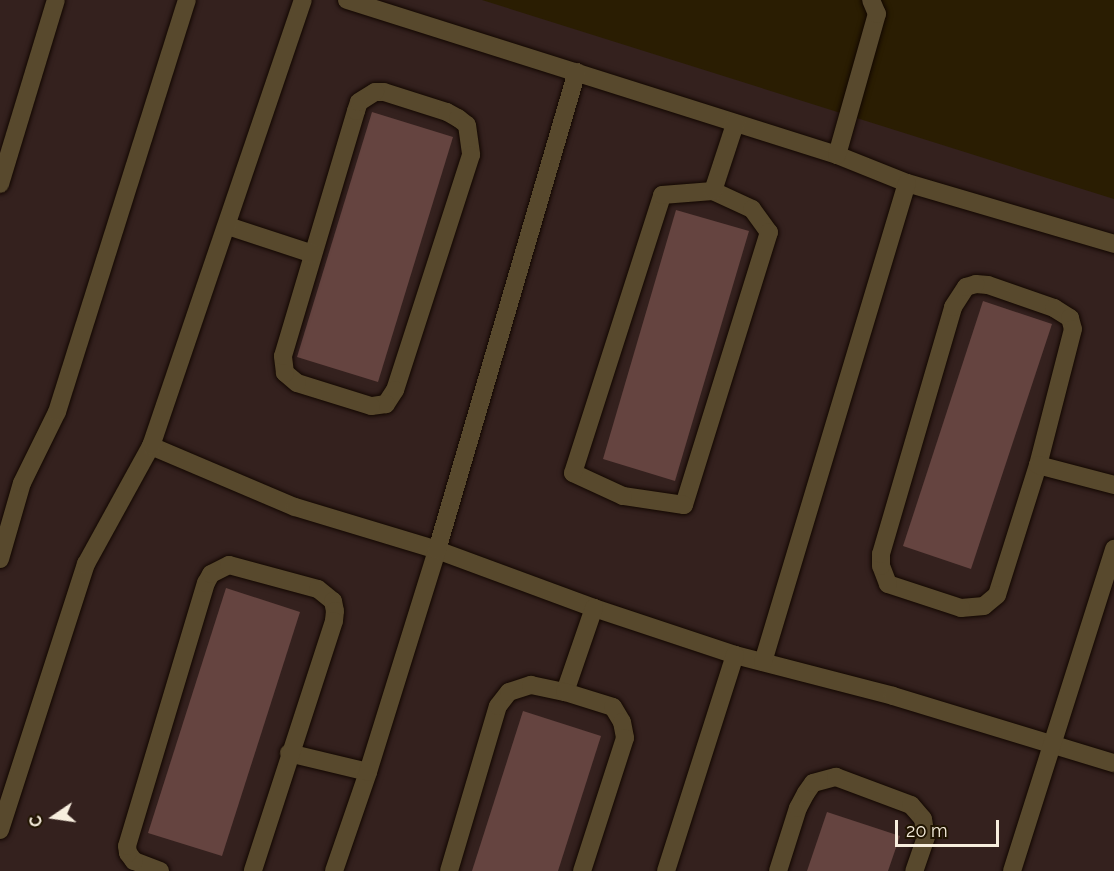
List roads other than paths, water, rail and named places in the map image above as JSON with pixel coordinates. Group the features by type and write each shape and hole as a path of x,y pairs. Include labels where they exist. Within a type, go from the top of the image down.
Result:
{"lane":[{"path":"0,184 56,0"},
{"path":"0,559 22,483 57,412 187,0"},
{"path":"0,830 86,564 151,446 303,0"},
{"path":"347,0 837,155 907,183 1114,244"},
{"path":"837,155 878,14 871,0"},
{"path":"334,871 368,772 437,550 577,72"},
{"path":"384,92 447,112 467,125 471,155 395,390 386,404 371,406 361,403 297,383 285,373 284,356 313,254 356,111 365,96 384,92"},
{"path":"713,190 735,124"},
{"path":"763,662 907,183"},
{"path":"713,190 752,209 769,232 684,505 623,496 573,473 662,195 713,190"},
{"path":"228,225 313,254"},
{"path":"988,285 1054,308 1070,318 1072,340 1038,465 997,595 984,606 961,608 888,584 881,566 880,554 885,534 953,307 966,287 988,285"},
{"path":"151,446 295,507 437,550 594,608 735,655 893,696 1114,763"},
{"path":"1038,465 1114,485"},
{"path":"1012,871 1054,745 1114,549"},
{"path":"160,871 134,861 128,854 127,846 206,583 219,568 229,565 318,589 333,601 334,621 289,753 253,871"},
{"path":"565,692 594,608"},
{"path":"666,871 735,655"},
{"path":"449,871 498,706 509,692 531,685 565,692 613,707 622,722 625,738 582,871"},
{"path":"289,753 368,772"},
{"path":"778,871 798,808 806,793 813,783 836,777 911,805 923,819 926,837 914,871"}]}
